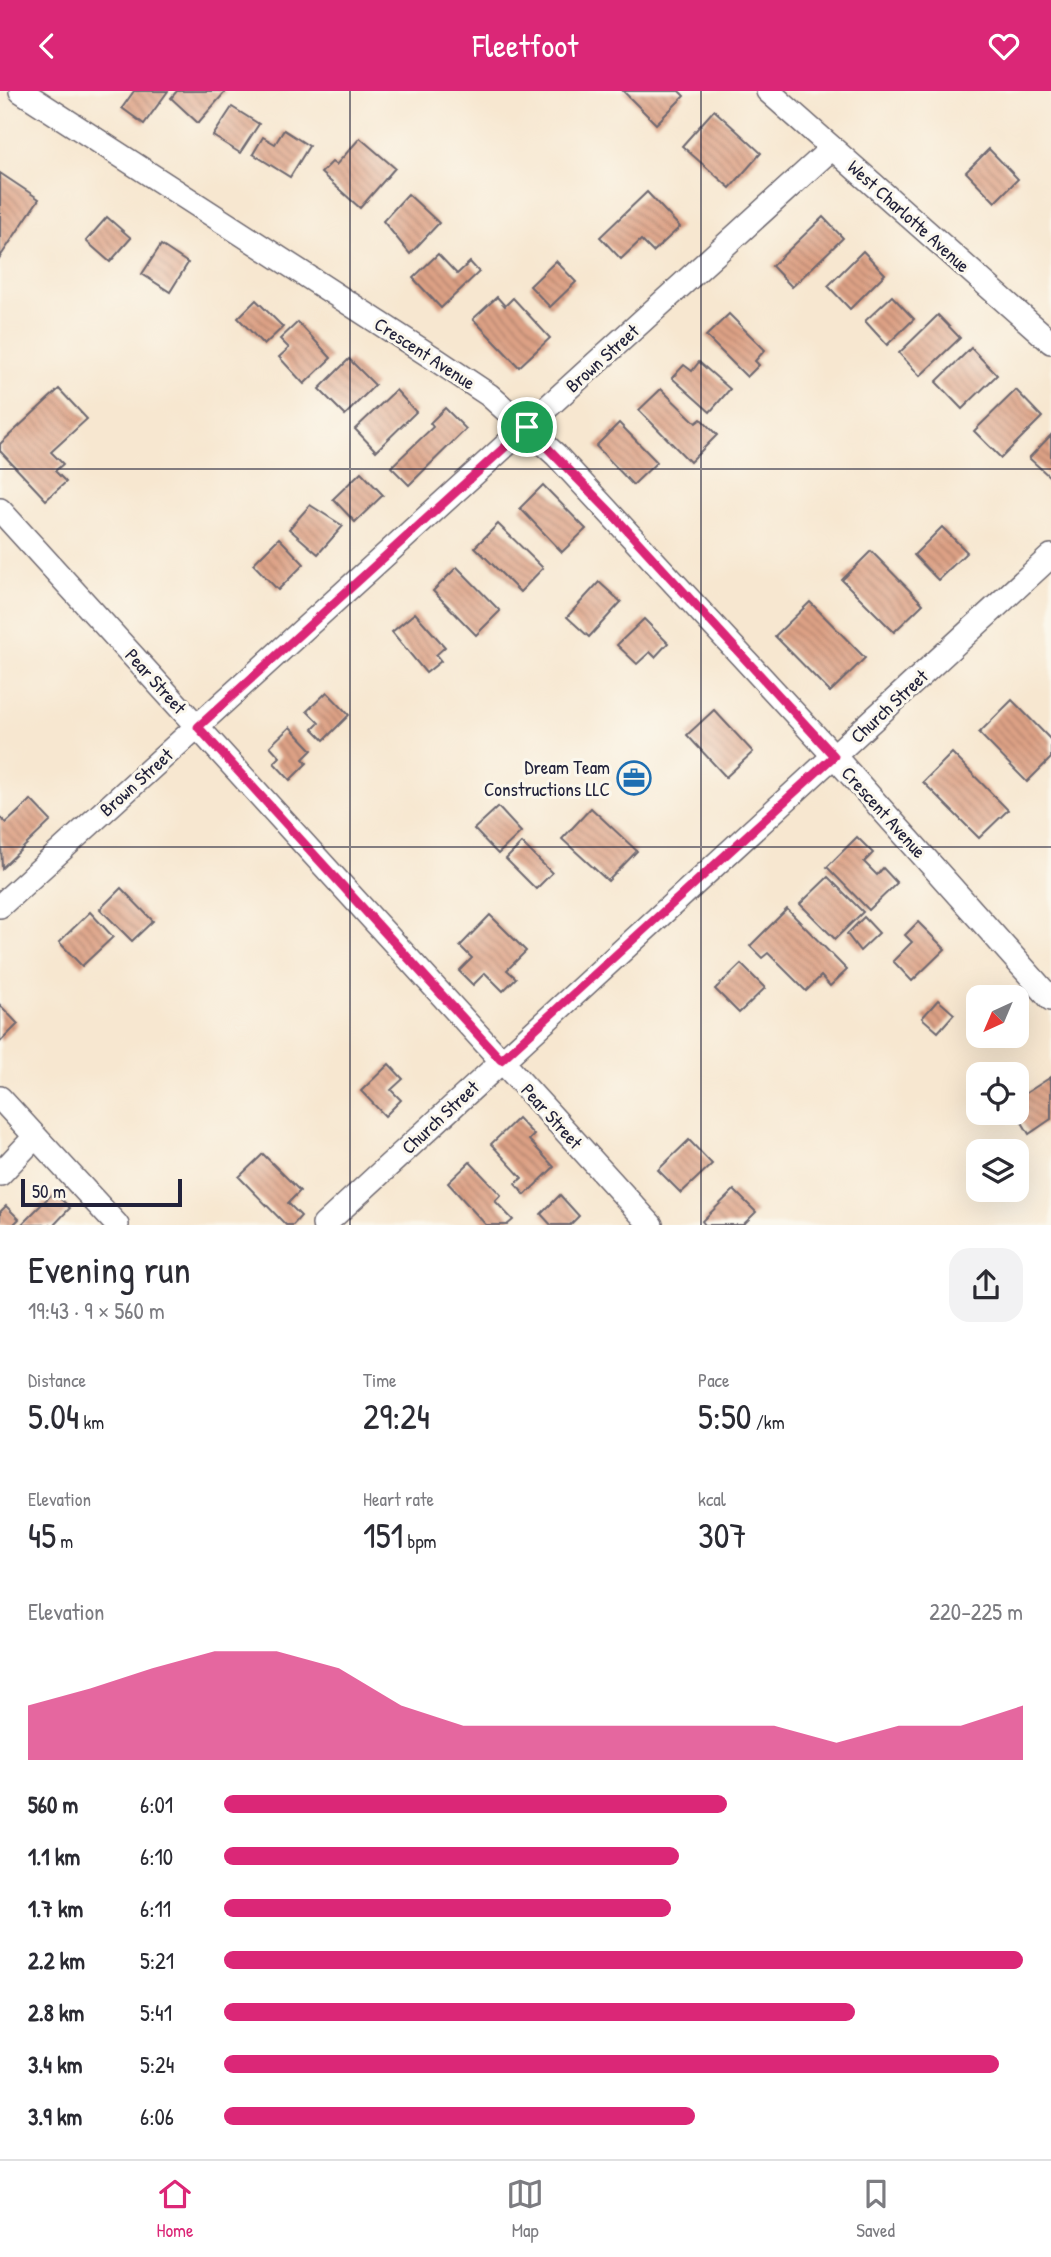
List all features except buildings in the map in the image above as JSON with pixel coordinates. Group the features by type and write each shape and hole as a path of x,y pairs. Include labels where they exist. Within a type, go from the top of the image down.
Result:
{"street":[{"name":"Crescent Avenue","path":"21,91 432,357 489,395 527,427 615,517 834,756 1051,999"},
{"name":"West Charlotte Avenue","path":"768,91 1051,342"},
{"name":"Brown Street","path":"0,906 832,148"},
{"name":"Pear Street","path":"0,510 651,1224"},
{"name":"Church Street","path":"324,1224 1051,556"},
{"path":"0,1098 117,1224"},
{"path":"0,1174 35,1137"}],"place":[{"name":"Dream Team Constructions LLC","path":"634,778"}],"route":[{"path":"527,427 615,517 834,756 501,1060 198,727 527,427"}]}
